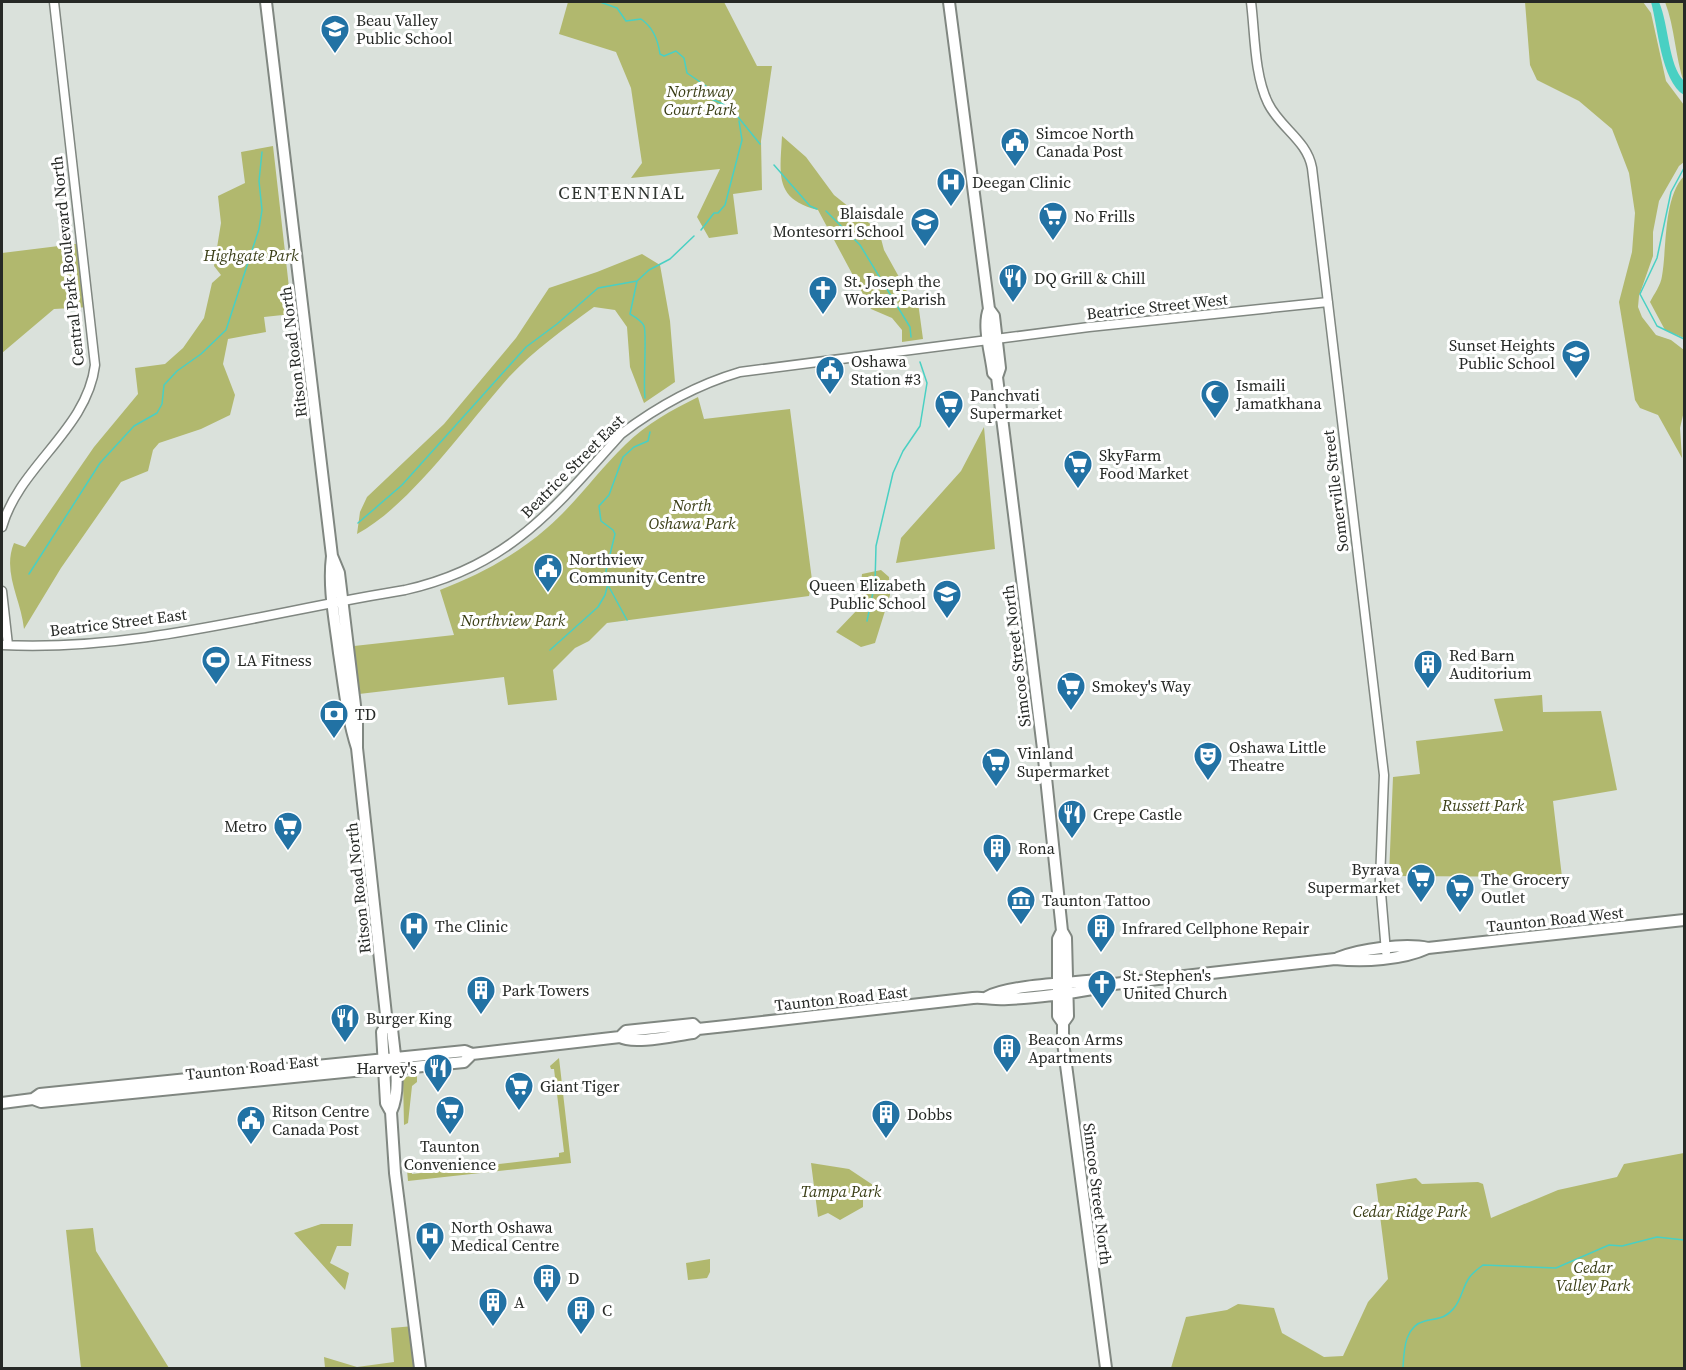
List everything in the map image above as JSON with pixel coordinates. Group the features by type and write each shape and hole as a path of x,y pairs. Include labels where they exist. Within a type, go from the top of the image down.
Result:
{"main road":[{"name":"Ritson Road North","path":"266,2 332,556 330,575 337,602 349,723 357,748 387,1024 392,1028 386,1102 391,1112 395,1173 420,1368"},
{"name":"Simcoe Street North","path":"949,2 989,309 994,315 993,341 1000,368 997,377 1044,758 1062,932 1058,939 1068,1016 1063,1023 1065,1057 1106,1368"},
{"name":"Taunton Road West","path":"1063,988 1100,988 1105,985 1335,959 1354,961 1417,946 1428,948 1684,920"},
{"name":"Taunton Road East","path":"2,1103 33,1099 40,1094 389,1062 465,1051 472,1054 621,1037 626,1041 646,1039 693,1033 698,1029 987,997 997,999 1063,988"}],"street":[{"name":"Central Park Boulevard North","path":"2,527 12,503 82,407 90,388 95,364 54,2"},
{"name":"Somerville Street","path":"1251,2 1261,83 1266,99 1276,117 1301,143 1311,162 1383,765 1385,805 1380,881 1386,953"},
{"name":"Beatrice Street West","path":"993,341 1089,327 1328,302"},
{"name":"Beatrice Street East","path":"5,645 63,645 131,639 425,585 483,562 510,546 540,522 621,434 667,402 717,379 786,366 993,341"},
{"path":"2,591 5,645"}],"green space":[{"name":"Northway Court Park","path":"568,2 724,2 757,66 772,66 761,141 762,190 733,194 738,234 709,238 697,217 720,169 631,178 642,163 631,88 616,52 559,34"},
{"path":"1525,2 1643,2 1651,13 1666,81 1684,105 1684,162 1679,166 1659,201 1653,232 1653,256 1639,296 1638,307 1642,317 1656,335 1671,340 1684,350 1684,411 1680,428 1682,458 1658,415 1640,408 1635,400 1619,302 1632,252 1635,213 1629,173 1612,129 1579,101 1537,80 1530,65"},
{"path":"1665,2 1684,2 1684,83 1671,22"},
{"path":"782,136 806,157 834,195 879,231 884,250 909,295 917,295 923,339 902,342 902,330 892,318 871,309 818,210 804,205 787,192 781,174"},
{"name":"Highgate Park","path":"273,146 292,314 264,317 266,332 228,339 223,364 235,395 230,415 201,429 159,443 153,450 148,471 121,482 61,568 24,629 11,575 10,564 14,543 25,547 94,447 138,394 135,368 165,364 183,348 204,318 212,283 221,275 214,266 221,223 218,196 245,183 241,152"},
{"path":"1684,176 1684,338 1665,330 1650,302 1659,286 1664,265 1667,224 1672,197"},
{"path":"83,243 90,307 54,309 2,353 2,253"},
{"path":"642,254 660,265 670,321 675,382 644,403 630,367 627,327 615,310 594,307 518,367 418,484 398,504 357,534 360,512 367,497 444,424 516,338 549,288"},
{"name":"North Oshawa Park","path":"698,397 704,419 790,409 812,580 809,596 607,623 589,641 575,648 553,670 557,700 508,705 504,677 359,694 354,646 454,635 440,590 496,564 535,538 568,508 633,437 660,418"},
{"path":"984,427 995,549 896,563 901,538 961,471"},
{"path":"881,570 889,577 890,595 875,643 861,647 836,632 858,609 862,574"},
{"name":"Russett Park","path":"1542,695 1543,712 1601,711 1617,790 1553,801 1562,877 1389,876 1393,777 1420,774 1416,741 1503,731 1494,699"},
{"path":"559,1058 571,1163 408,1181 407,1170 411,1169 412,1174 559,1157 559,1153 564,1152 554,1069 550,1066"},
{"path":"417,1074 417,1082 412,1086 408,1123 404,1125 403,1078"},
{"name":"Cedar Valley Park","path":"1684,1153 1684,1368 1171,1368 1186,1317 1227,1310 1238,1304 1274,1308 1282,1333 1324,1357 1343,1356 1368,1302 1388,1279 1376,1184 1416,1178 1422,1184 1478,1182 1483,1184 1491,1218 1558,1190 1617,1177 1624,1164"},
{"name":"Tampa Park","path":"811,1163 849,1169 876,1187 863,1198 863,1207 840,1220 828,1213 818,1217"},
{"path":"321,1224 353,1224 351,1246 337,1246 330,1263 349,1273 345,1290 294,1233"},
{"path":"93,1228 96,1251 169,1368 81,1368 66,1230"},
{"path":"710,1259 710,1272 707,1278 688,1280 686,1263"},
{"path":"414,1326 420,1368 325,1368 324,1357 357,1367 394,1362 391,1328"}],"water":[{"path":"1651,2 1659,2 1675,65 1684,81 1684,95 1676,88 1665,66"}],"waterway":[{"path":"600,2 617,8 626,21 641,19 645,22 654,34 660,54 664,56 676,51 684,58 687,73 706,86 709,98 730,107 760,144"},
{"path":"701,230 714,213 718,213 725,205 742,140 739,121"},
{"path":"29,574 100,463 134,426 157,413 162,404 164,385 177,371 201,354 226,330 259,229 262,210 259,181 262,152"},
{"path":"774,165 810,206 817,209"},
{"path":"1684,168 1671,192 1657,258 1640,294 1657,326 1684,339"},
{"path":"826,211 860,245 910,327 911,337"},
{"path":"645,398 645,330 642,322 630,314 637,281 649,270 670,259 694,236"},
{"path":"358,523 402,485 526,347 557,324 598,288 637,281"},
{"path":"867,621 875,583 876,546 893,473 903,451 920,426 927,383 920,362"},
{"path":"550,650 598,607 605,595 608,584 606,571 615,534 601,521 599,506 609,495 623,457 634,447 648,441 650,432"},
{"path":"609,587 627,620"},
{"path":"1403,1368 1406,1340 1413,1328 1451,1312 1457,1305 1470,1276 1483,1265 1556,1268 1609,1245 1622,1246 1657,1237 1684,1240"}],"place":[{"name":"Beau Valley Public School","path":"335,54"},
{"name":"Simcoe North Canada Post","path":"1015,168"},
{"name":"Deegan Clinic","path":"951,208"},
{"name":"No Frills","path":"1053,242"},
{"name":"Blaisdale Montesorri School","path":"925,248"},
{"name":"DQ Grill & Chill","path":"1013,304"},
{"name":"St. Joseph the Worker Parish","path":"823,316"},
{"name":"Sunset Heights Public School","path":"1576,380"},
{"name":"Oshawa Station #3","path":"830,396"},
{"name":"Ismaili Jamatkhana","path":"1215,420"},
{"name":"Panchvati Supermarket","path":"949,430"},
{"name":"SkyFarm Food Market","path":"1078,490"},
{"name":"Northview Community Centre","path":"548,594"},
{"name":"Queen Elizabeth Public School","path":"947,620"},
{"name":"LA Fitness","path":"216,686"},
{"name":"Red Barn Auditorium","path":"1428,690"},
{"name":"Smokey's Way","path":"1071,712"},
{"name":"TD","path":"334,740"},
{"name":"Oshawa Little Theatre","path":"1208,782"},
{"name":"Vinland Supermarket","path":"996,788"},
{"name":"Crepe Castle","path":"1072,840"},
{"name":"Metro","path":"288,852"},
{"name":"Rona","path":"997,874"},
{"name":"Byrava Supermarket","path":"1421,904"},
{"name":"The Grocery Outlet","path":"1460,914"},
{"name":"Taunton Tattoo","path":"1021,926"},
{"name":"The Clinic","path":"414,952"},
{"name":"Infrared Cellphone Repair","path":"1101,954"},
{"name":"St. Stephen's United Church","path":"1102,1010"},
{"name":"Park Towers","path":"481,1016"},
{"name":"Burger King","path":"345,1044"},
{"name":"Beacon Arms Apartments","path":"1007,1074"},
{"name":"Harvey's","path":"438,1094"},
{"name":"Giant Tiger","path":"519,1112"},
{"name":"Taunton Convenience","path":"450,1136"},
{"name":"Dobbs","path":"886,1140"},
{"name":"Ritson Centre Canada Post","path":"251,1146"},
{"name":"North Oshawa Medical Centre","path":"430,1262"},
{"name":"D","path":"547,1304"},
{"name":"A","path":"493,1328"},
{"name":"C","path":"581,1336"}],"district":[{"name":"CENTENNIAL","path":"622,193"}],"park label":[{"name":"Northview Park","path":"513,620"},
{"name":"Cedar Ridge Park","path":"1410,1211"}]}
